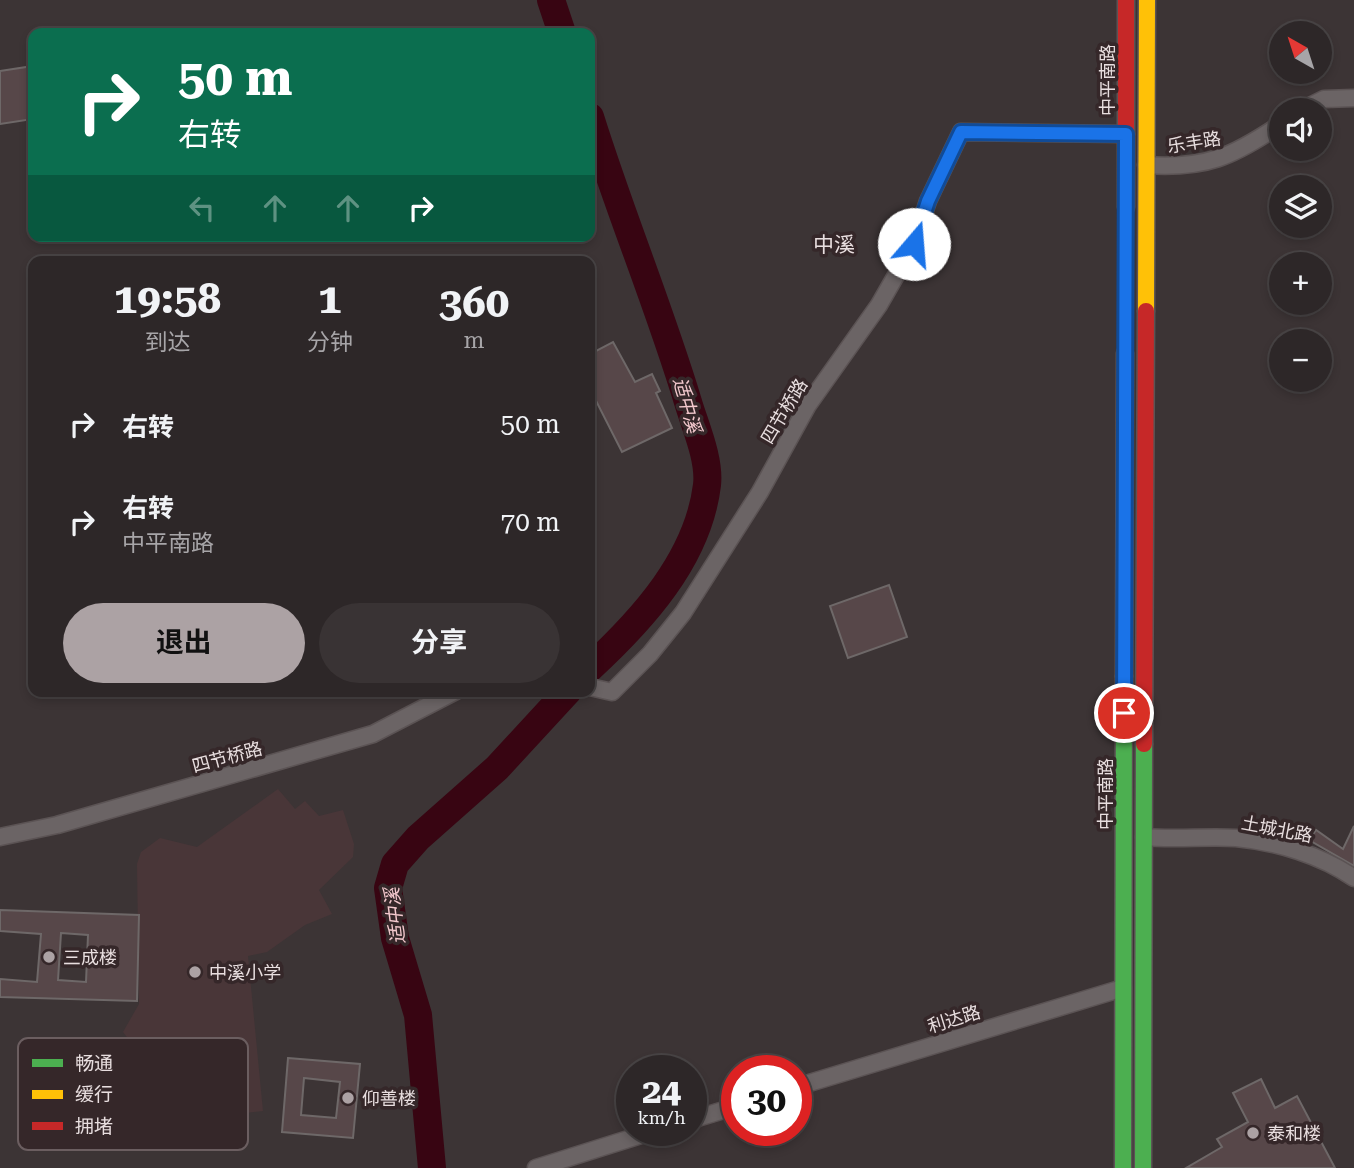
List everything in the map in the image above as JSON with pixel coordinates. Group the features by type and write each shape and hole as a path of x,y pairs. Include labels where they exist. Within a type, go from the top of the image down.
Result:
{"highway":[{"name":"中平南路","path":"1126,0 1126,217"},
{"path":"1143,1168 1147,0"},
{"name":"中平南路","path":"1123,1168 1125,341"}],"street":[{"path":"1332,99 1354,98"},
{"name":"乐丰路","path":"1146,165 1170,167 1226,158 1269,131"},
{"name":"四节桥路","path":"595,688 612,692 650,654 683,613 760,492 808,405 879,305 914,244 928,201 961,132 1126,134"},
{"name":"四节桥路","path":"0,837 57,825 362,737 444,697"},
{"name":"土城北路","path":"1144,837 1182,840 1236,838 1320,857 1354,878"},
{"name":"利达路","path":"812,1082 1123,988"},
{"path":"536,1168 616,1143"}],"shaded area":[{"name":"中溪小学","path":"278,789 295,809 305,801 319,816 343,810 354,844 353,857 319,890 332,914 305,925 267,952 248,956 263,1111 248,1113 248,1038 128,1038 123,1032 139,1004 137,864 141,852 160,838 197,847"}],"building":[{"path":"28,67 28,120 0,124 0,71"},
{"path":"613,342 635,382 652,374 660,391 656,393 672,428 622,452 595,399 595,351"},
{"path":"889,585 907,637 848,658 830,606"},
{"path":"1354,826 1354,866 1309,840 1316,830 1343,849"},
{"path":"0,910 139,915 137,1001 0,997 0,979 37,982 41,934 0,931","holes":["61,933 88,935 86,982 58,980"]},
{"name":"仰善楼","path":"288,1058 360,1064 353,1138 282,1132","holes":["304,1078 340,1082 336,1118 301,1115"]},
{"name":"泰和楼","path":"1261,1079 1275,1108 1297,1096 1335,1168 1186,1168 1222,1147 1217,1139 1248,1122 1233,1093"}],"waterway":[{"name":"适中溪","path":"551,0 560,28"},
{"name":"适中溪","path":"595,132 677,366 701,443 707,475 702,512 680,563 647,609 595,663"},
{"name":"适中溪","path":"432,1168 418,1015 395,938 388,888 395,864 418,838 497,768 562,697"}],"traffic: fast":[{"path":"1123,1168 1124,676"},
{"path":"1143,1168 1144,744"}],"traffic: slow":[{"path":"1146,311 1147,0"}],"traffic: jam":[{"path":"1126,0 1126,207"},
{"path":"1144,744 1146,311"},
{"path":"1124,676 1125,353"}],"place":[{"name":"三成楼","path":"49,957"},
{"name":"中溪小学","path":"195,972"},
{"name":"仰善楼","path":"348,1098"},
{"name":"泰和楼","path":"1253,1133"}],"district":[{"name":"中溪","path":"834,245"}],"route":[{"path":"914,244 928,201 961,132 1126,134 1124,713"}]}
